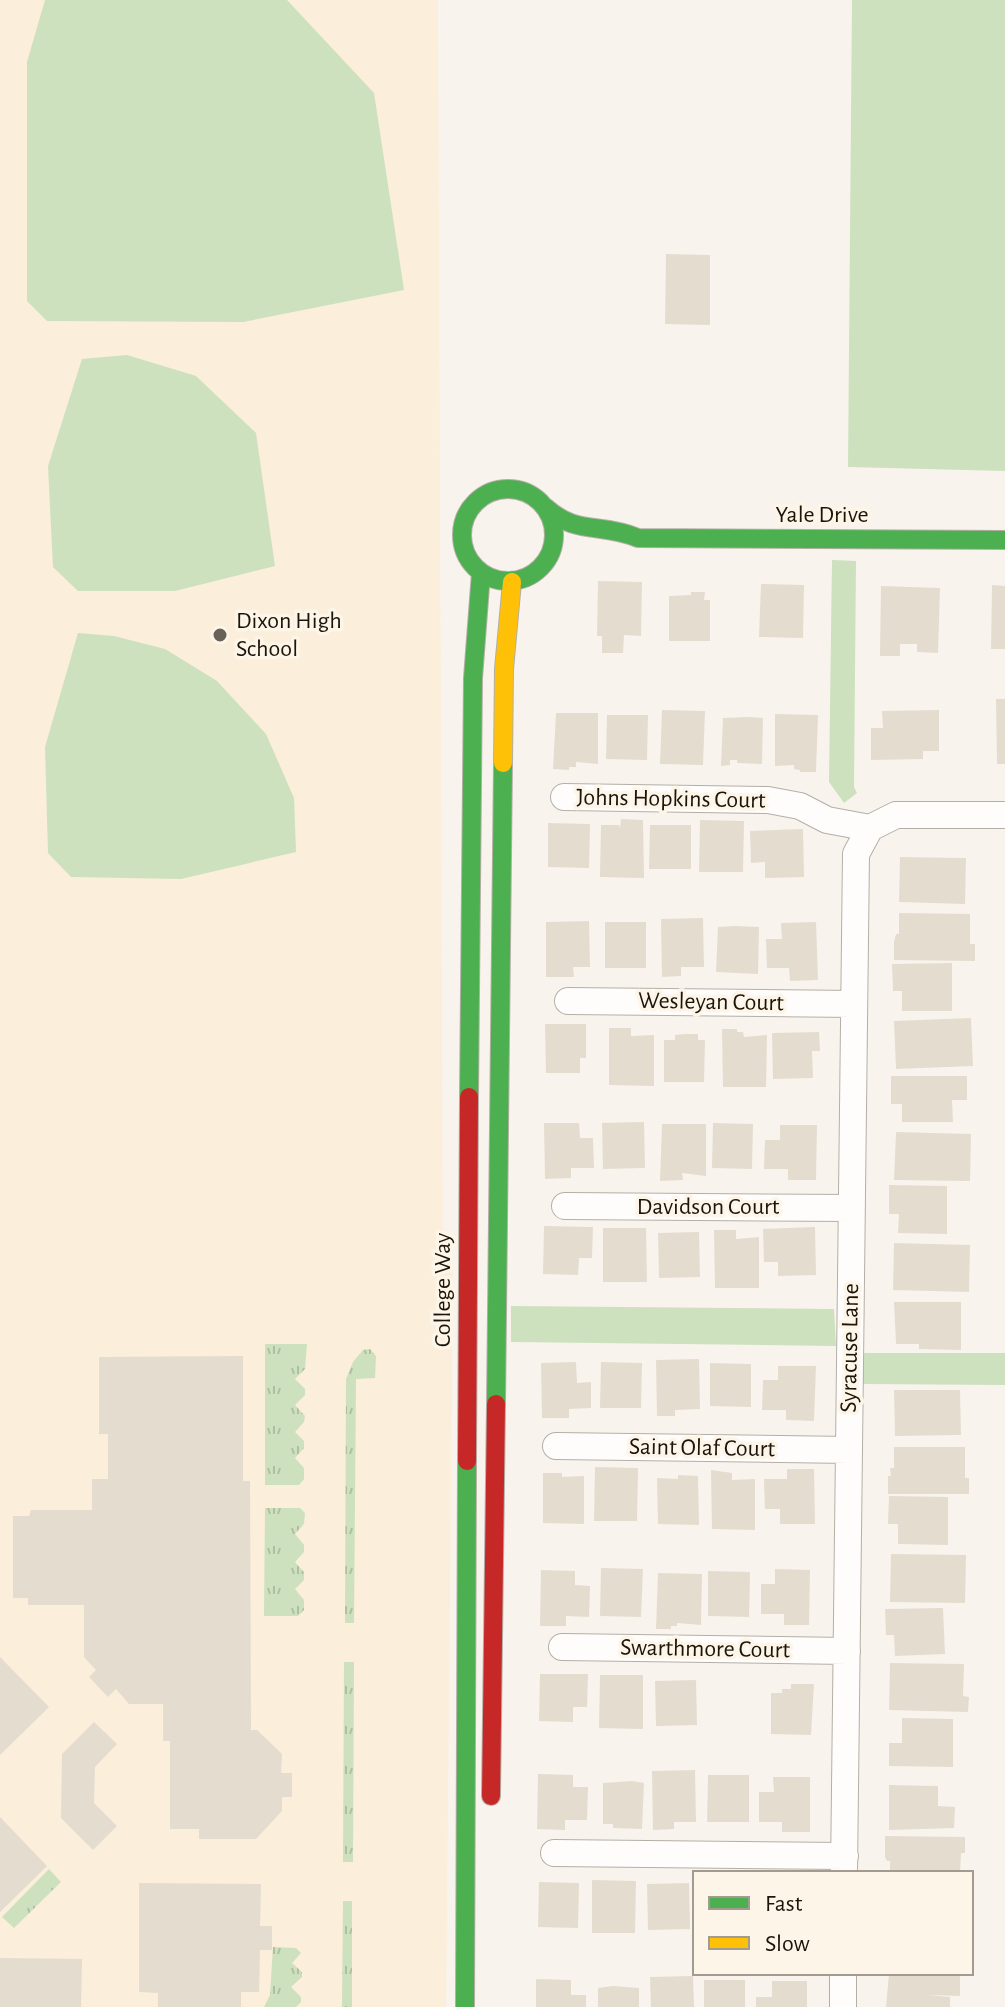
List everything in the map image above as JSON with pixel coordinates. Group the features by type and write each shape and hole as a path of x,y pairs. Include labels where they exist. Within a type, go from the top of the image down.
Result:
{"street":[{"path":"503,489 519,490 534,496 545,507 555,536 546,562 537,572 512,582 502,582 481,573 470,562 463,547 462,531 466,516 475,503 488,493 503,489"},
{"name":"Yale Drive","path":"545,507 567,525 614,529 638,538 1005,540"},
{"name":"Yale Drive","path":"604,548 614,548 638,538"},
{"path":"546,562 567,548"},
{"name":"College Way","path":"465,2007 473,678 481,573"},
{"path":"491,1821 504,669 512,582"},
{"name":"Johns Hopkins Court","path":"564,797 768,800 800,806 827,820 870,828"},
{"path":"870,828 896,815 1005,815"},
{"name":"Syracuse Lane","path":"844,1864 854,875 856,854 870,828"},
{"name":"Wesleyan Court","path":"568,1001 854,1004"},
{"name":"Davidson Court","path":"565,1206 851,1208"},
{"name":"Saint Olaf Court","path":"556,1446 849,1450"},
{"name":"Swarthmore Court","path":"562,1647 847,1651"},
{"path":"554,1853 844,1864"},
{"path":"843,1975 843,2007"}],"shaded area":[{"name":"Dixon High School","path":"0,0 438,0 443,1269 453,1270 446,2007 0,2007"}],"green space":[{"path":"45,0 287,0 374,93 404,290 243,322 47,321 27,301 27,62"},
{"path":"852,0 1005,0 1005,471 848,467"},
{"path":"127,355 196,376 256,433 275,566 175,591 78,591 53,567 48,466 82,359"},
{"path":"832,560 856,561 854,787 857,793 844,803 829,782"},
{"path":"78,633 114,636 165,649 217,681 266,734 294,798 296,852 181,879 71,877 48,853 45,747"},
{"path":"511,1306 834,1309 836,1346 511,1342"},
{"path":"265,1344 307,1344 305,1369 295,1379 305,1389 305,1395 295,1405 305,1416 295,1432 304,1441 304,1448 295,1458 304,1468 304,1479 299,1485 265,1485"},
{"path":"370,1349 376,1356 375,1378 356,1379 354,1623 345,1623 346,1379 353,1362 363,1350"},
{"path":"863,1353 1005,1353 1005,1385 862,1384"},
{"path":"265,1508 300,1508 305,1513 304,1524 295,1534 304,1545 304,1552 295,1562 304,1572 304,1580 295,1589 304,1600 304,1610 298,1616 264,1616"},
{"path":"344,1662 354,1662 353,1862 343,1862"},
{"path":"49,1869 61,1882 14,1928 2,1917"},
{"path":"343,1901 352,1901 352,2007 342,2007"},
{"path":"273,1947 296,1948 301,1953 292,1963 302,1972 302,1977 291,1987 301,1997 296,2007 264,2007 270,1995"}],"building":[{"path":"666,254 710,255 710,325 665,324"},
{"path":"598,581 642,582 641,636 624,635 623,653 602,653 602,636 597,636"},
{"path":"761,584 804,585 803,638 759,637"},
{"path":"992,585 1005,586 1005,649 991,649"},
{"path":"881,586 940,588 938,653 917,652 917,644 900,644 900,656 880,656"},
{"path":"691,592 705,592 704,600 710,600 710,641 669,641 669,596 691,595"},
{"path":"996,699 1005,699 1005,764 997,764"},
{"path":"662,710 705,711 703,765 660,764"},
{"path":"939,710 939,751 923,751 923,759 871,760 871,728 883,728 882,711"},
{"path":"556,713 598,713 598,764 576,762 576,767 569,767 569,770 553,769"},
{"path":"775,714 818,715 816,772 800,772 794,769 794,765 775,766"},
{"path":"607,715 648,715 647,760 606,759"},
{"path":"723,718 763,718 762,764 730,760 730,765 721,766"},
{"path":"621,819 643,820 644,878 600,877 601,825 619,825 620,828"},
{"path":"700,820 744,821 743,872 699,872"},
{"path":"548,823 590,824 589,868 548,867"},
{"path":"650,825 691,825 691,869 649,869"},
{"path":"803,829 804,877 765,878 765,862 751,863 750,831"},
{"path":"900,857 966,858 965,904 899,902"},
{"path":"899,913 970,914 970,944 975,944 975,961 894,960"},
{"path":"703,918 704,967 681,967 681,976 662,977 661,919"},
{"path":"589,921 590,967 573,967 574,977 546,977 546,922"},
{"path":"605,922 646,922 646,968 605,968"},
{"path":"816,922 818,980 790,981 789,968 767,968 766,939 782,939 781,923"},
{"path":"718,927 759,927 758,974 716,972"},
{"path":"952,963 952,1011 902,1011 902,991 893,991 892,964"},
{"path":"971,1018 973,1066 896,1069 894,1021"},
{"path":"545,1024 586,1024 586,1058 580,1058 580,1073 546,1073"},
{"path":"609,1028 631,1028 631,1036 654,1035 654,1086 609,1085"},
{"path":"722,1029 737,1029 737,1032 743,1032 744,1037 767,1035 766,1087 723,1087"},
{"path":"819,1032 820,1051 812,1051 813,1078 773,1079 772,1033"},
{"path":"698,1034 698,1040 705,1040 704,1082 664,1082 664,1040 675,1040 675,1035"},
{"path":"891,1076 967,1076 967,1100 952,1100 953,1122 902,1122 902,1104 891,1104"},
{"path":"644,1122 645,1168 603,1169 602,1123"},
{"path":"544,1123 579,1123 580,1138 593,1138 594,1168 571,1168 571,1178 545,1179"},
{"path":"713,1123 753,1124 752,1169 712,1168"},
{"path":"662,1124 706,1124 706,1176 682,1173 683,1180 660,1181"},
{"path":"780,1125 817,1125 816,1180 788,1180 788,1169 764,1169 765,1140 780,1140"},
{"path":"896,1132 971,1134 970,1181 894,1180"},
{"path":"889,1185 947,1186 947,1234 898,1233 899,1214 889,1214"},
{"path":"544,1226 593,1227 592,1258 579,1258 578,1275 543,1274"},
{"path":"815,1227 816,1275 778,1276 778,1262 764,1262 763,1229"},
{"path":"603,1228 646,1228 647,1282 603,1282"},
{"path":"714,1230 736,1230 736,1239 759,1237 759,1288 715,1288"},
{"path":"699,1232 700,1277 659,1278 658,1233"},
{"path":"894,1243 970,1245 969,1292 893,1290"},
{"path":"894,1302 961,1302 961,1350 919,1349 919,1344 896,1344"},
{"path":"243,1356 243,1481 250,1481 251,1730 257,1730 282,1754 281,1773 292,1773 292,1797 282,1797 282,1811 256,1839 199,1839 199,1829 170,1829 170,1741 163,1741 163,1704 129,1704 116,1689 108,1697 89,1677 96,1670 84,1657 84,1605 28,1605 28,1598 13,1598 13,1516 29,1516 31,1510 92,1510 92,1479 108,1479 108,1434 99,1434 99,1357"},
{"path":"699,1359 700,1409 675,1410 675,1416 657,1416 656,1360"},
{"path":"576,1362 577,1383 591,1382 591,1408 569,1409 569,1418 542,1418 541,1363"},
{"path":"601,1362 642,1363 641,1408 600,1408"},
{"path":"710,1363 751,1364 751,1407 710,1406"},
{"path":"778,1366 816,1366 814,1421 786,1420 786,1410 762,1410 763,1380 778,1380"},
{"path":"894,1390 960,1390 961,1435 895,1436"},
{"path":"894,1447 965,1447 965,1478 969,1478 969,1494 888,1494 888,1476 891,1476 890,1468 894,1468"},
{"path":"595,1467 638,1468 637,1521 594,1521"},
{"path":"787,1469 814,1469 815,1524 780,1524 780,1509 765,1509 764,1479 787,1479"},
{"path":"711,1470 732,1473 732,1480 755,1479 755,1530 712,1529"},
{"path":"543,1473 562,1473 562,1477 584,1476 584,1524 543,1523"},
{"path":"678,1475 698,1476 699,1525 658,1524 657,1478 678,1479"},
{"path":"889,1496 948,1497 948,1545 898,1544 898,1524 888,1524"},
{"path":"891,1554 966,1555 965,1603 890,1602"},
{"path":"601,1568 643,1569 641,1617 600,1616"},
{"path":"775,1569 810,1570 809,1625 784,1625 784,1614 761,1614 761,1584 775,1584"},
{"path":"541,1570 575,1571 575,1585 590,1586 589,1617 566,1616 566,1626 540,1626"},
{"path":"708,1571 750,1572 749,1617 708,1616"},
{"path":"658,1573 702,1574 701,1625 677,1623 671,1629 656,1629"},
{"path":"943,1608 945,1654 895,1656 894,1635 886,1635 885,1609"},
{"path":"0,1657 49,1707 0,1755"},
{"path":"890,1663 964,1664 963,1696 969,1697 968,1712 889,1710"},
{"path":"540,1674 588,1674 587,1707 573,1707 573,1722 539,1721"},
{"path":"600,1675 643,1675 643,1729 599,1728"},
{"path":"696,1680 697,1725 656,1726 655,1681"},
{"path":"791,1684 814,1684 811,1735 771,1734 771,1693 791,1689"},
{"path":"902,1718 953,1719 953,1767 889,1766 889,1743 902,1743"},
{"path":"94,1722 117,1744 95,1767 94,1803 117,1826 93,1850 61,1818 62,1754"},
{"path":"695,1770 696,1822 674,1822 674,1829 653,1830 652,1771"},
{"path":"538,1774 573,1775 573,1787 588,1787 587,1820 565,1820 565,1830 537,1829"},
{"path":"708,1775 749,1775 749,1822 707,1822"},
{"path":"773,1777 810,1777 810,1832 782,1832 782,1822 759,1822 759,1792 774,1792"},
{"path":"603,1783 644,1783 642,1829 613,1828 613,1824 603,1824"},
{"path":"889,1785 938,1786 938,1806 955,1807 954,1828 889,1830"},
{"path":"0,1817 47,1866 0,1912"},
{"path":"885,1836 965,1837 960,1871 890,1871 890,1861 885,1857"},
{"path":"592,1880 636,1881 635,1933 592,1933"},
{"path":"539,1882 579,1883 578,1928 538,1927"},
{"path":"139,1883 261,1884 260,1926 272,1926 272,1950 260,1950 259,1992 241,1992 241,2007 158,2007 158,1993 139,1992"},
{"path":"689,1883 690,1929 648,1930 647,1884"},
{"path":"0,1958 82,1959 81,2007 0,2007"},
{"path":"889,1975 960,1975 960,1996 927,1995 950,1997 950,2007 886,2007"},
{"path":"693,1976 694,2007 651,2007 650,1977"},
{"path":"536,1979 571,1980 571,1995 586,1995 586,2007 536,2007"},
{"path":"704,1980 745,1980 745,2007 704,2007"},
{"path":"772,1981 807,1981 807,2007 756,2007 756,1997 772,1997"},
{"path":"598,1988 639,1988 639,2007 598,2007"}],"traffic: fast":[{"path":"508,489 526,492 541,502 551,517 554,535 551,553 541,568 526,578 508,581 490,578 475,568 465,553 462,535 465,517 475,502 490,492 508,489"},
{"path":"545,507 568,522 638,538 1005,540"},
{"path":"469,1097 473,678 481,573"},
{"path":"496,1404 503,763"},
{"path":"465,2007 467,1461"}],"traffic: slow":[{"path":"503,763 504,669 512,582"}],"traffic: jam":[{"path":"467,1461 469,1097"},
{"path":"491,1796 496,1404"}],"place":[{"name":"Dixon High School","path":"220,635"}]}
